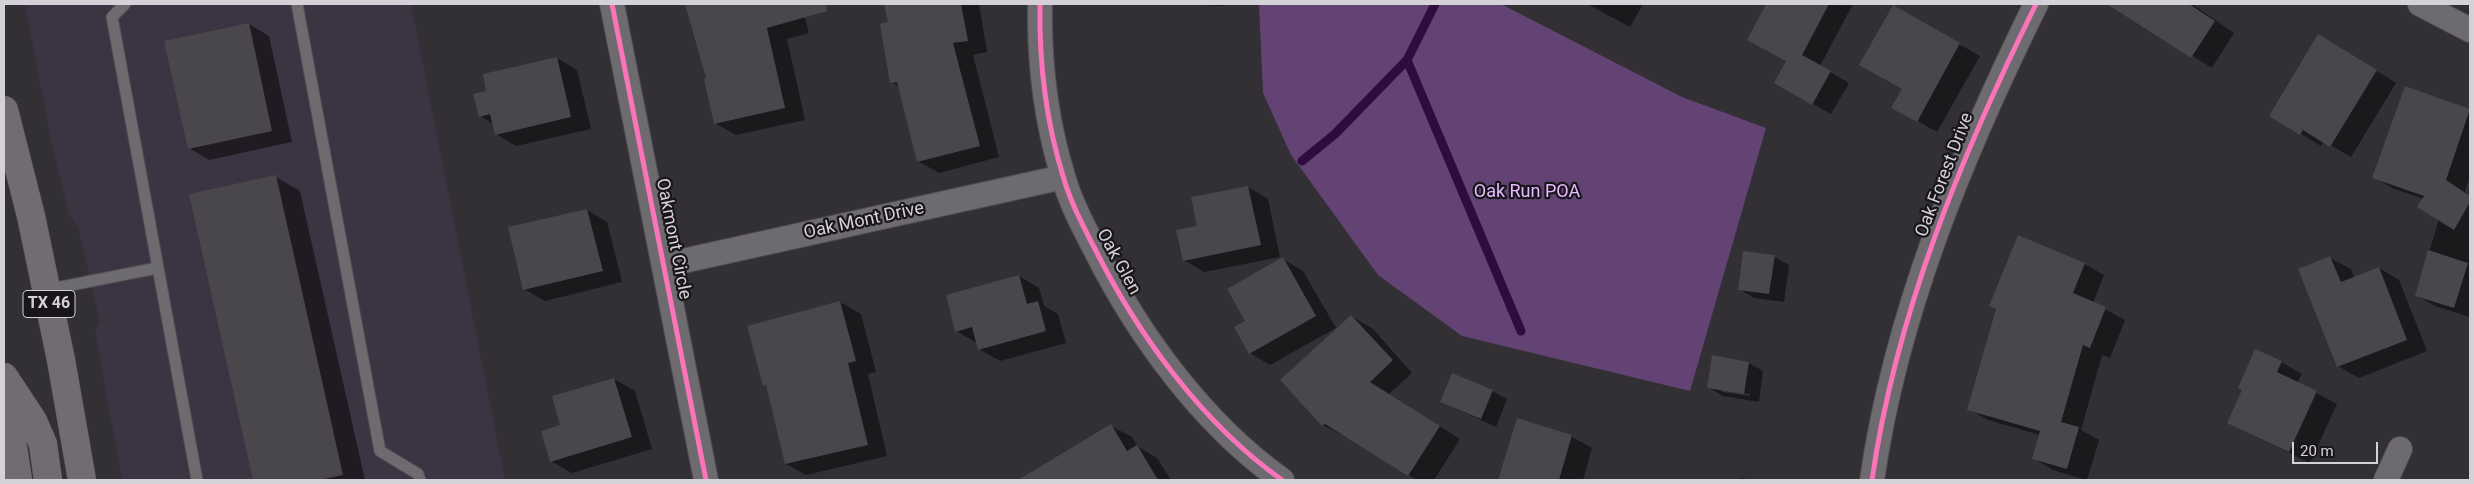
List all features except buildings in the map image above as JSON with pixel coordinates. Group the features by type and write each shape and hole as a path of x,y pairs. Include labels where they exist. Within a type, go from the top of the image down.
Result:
{"main road":[{"name":"TX 46","path":"4,110 31,216 82,480"},
{"path":"4,377 33,421 43,444 48,480"},
{"path":"4,389 18,480"}],"street":[{"name":"Oakmont Circle","path":"612,4 706,480"},
{"name":"Oak Glen","path":"1040,4 1041,61 1050,119 1063,177 1082,225 1111,281 1141,330 1180,383 1220,427 1282,480"},
{"name":"Oak Forest Drive","path":"1872,480 1892,380 1941,219 1996,84 2036,4"},
{"path":"2420,4 2470,30"},
{"name":"Oak Mont Drive","path":"665,265 1063,177"},
{"path":"2386,480 2400,449"}],"lane":[{"path":"125,4 112,17 197,480"},
{"path":"297,4 380,451 418,474 420,480"},
{"path":"46,290 157,268"}],"shaded area":[{"path":"25,4 411,4 505,480 122,480 95,332 100,322 78,227 69,215 50,135"}],"green space":[{"name":"Oak Run POA","path":"1259,4 1501,4 1682,97 1766,128 1690,391 1462,336 1378,275 1291,155 1263,93"}],"waterway":[{"path":"1302,161 1335,134 1407,60 1435,4"},
{"path":"1407,60 1521,331"}],"cycle path":[{"path":"612,4 706,480"},
{"path":"1040,4 1042,69 1052,134 1066,185 1086,231 1131,314 1175,376 1199,405 1226,432 1253,458 1282,480"},
{"path":"1872,480 1897,356 1935,236 1983,118 2036,4"}]}
